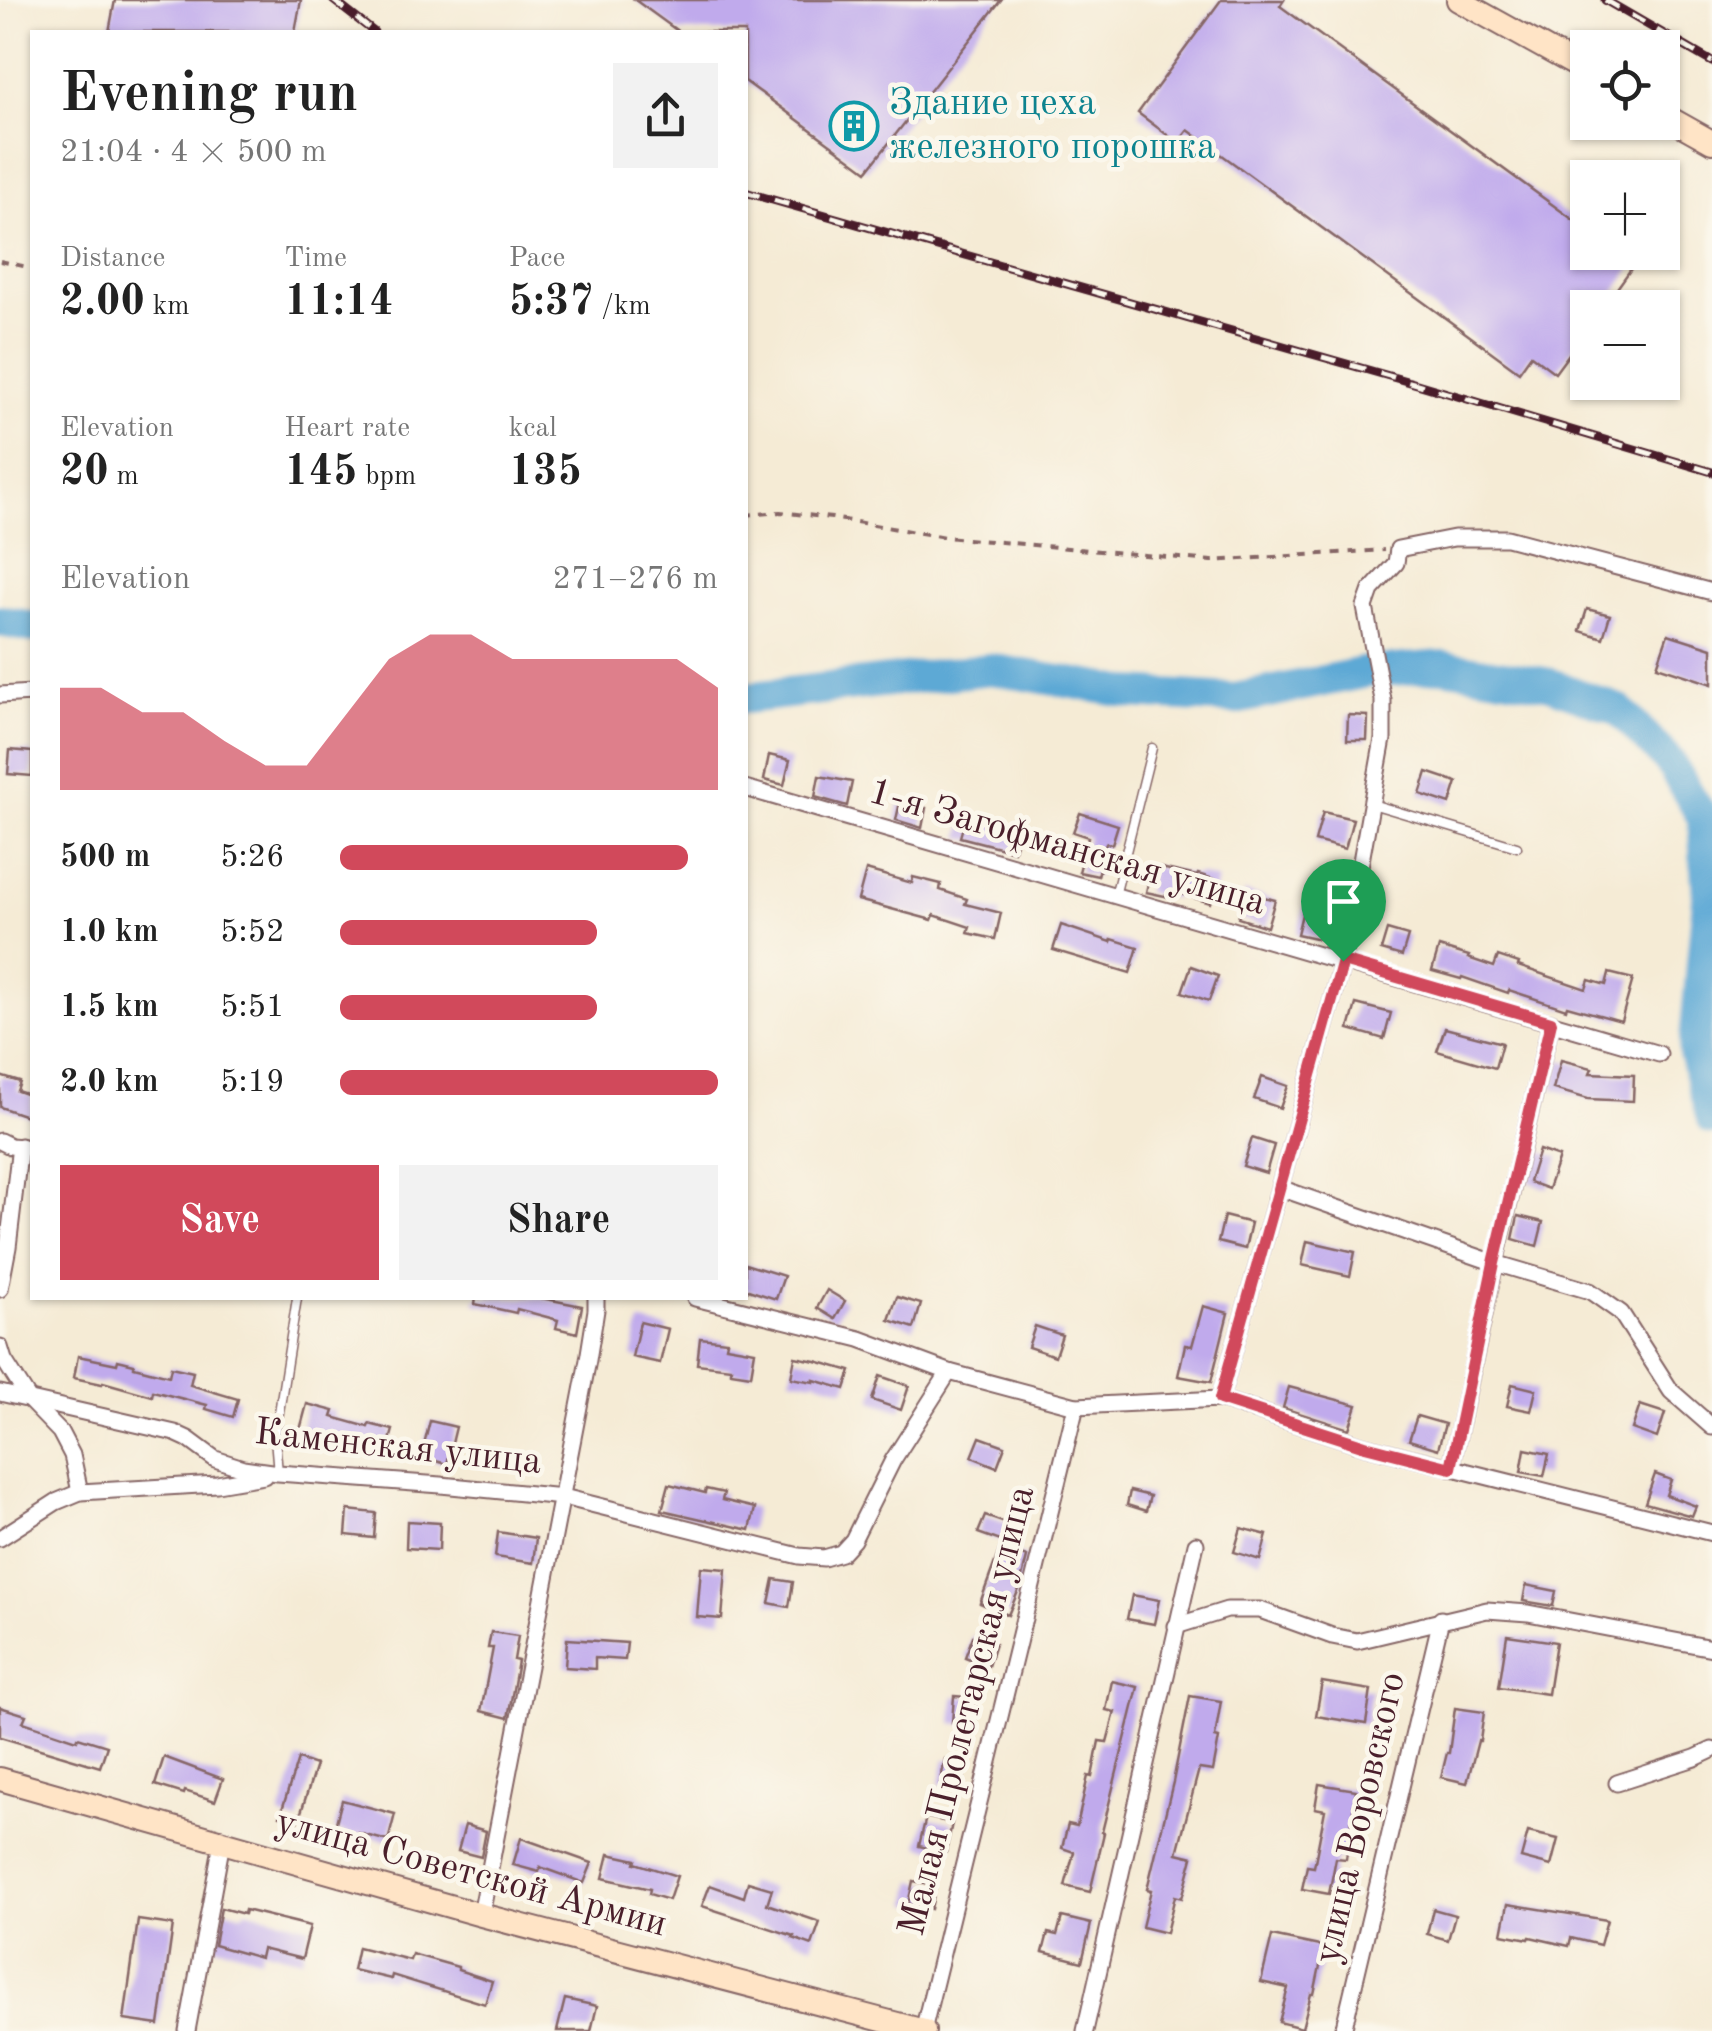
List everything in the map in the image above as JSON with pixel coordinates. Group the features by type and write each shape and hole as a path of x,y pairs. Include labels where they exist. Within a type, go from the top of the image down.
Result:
{"main road":[{"path":"1458,0 1570,62"},
{"path":"1680,124 1712,142"},
{"name":"улица Советской Армии","path":"0,1779 481,1915 924,2031"}],"street":[{"path":"1220,1399 1343,961 1383,739 1380,683 1365,607 1371,590 1396,563 1398,549 1454,538 1507,538 1712,592"},
{"path":"0,695 30,694"},
{"name":"1-я Загофманская улица","path":"748,789 1659,1054"},
{"path":"1451,1468 1551,1022"},
{"path":"0,1141 26,1147 0,1289"},
{"path":"1280,1188 1494,1263 1590,1291 1620,1313 1672,1391 1712,1427"},
{"name":"Каменская улица","path":"481,1915 588,1360 596,1300"},
{"path":"703,1300 860,1339 949,1372 1076,1406 1220,1399 1365,1446 1712,1534"},
{"path":"0,1347 30,1400 60,1432 72,1455 80,1492"},
{"name":"Каменская улица","path":"0,1392 175,1433 216,1459 243,1468 562,1497 799,1556 824,1558 841,1553 852,1540 892,1460 949,1372"},
{"name":"Малая Пролетарская улица","path":"924,2031 1076,1406"},
{"path":"0,1538 56,1502 80,1492 217,1484 278,1474"},
{"path":"1085,2031 1196,1544"},
{"path":"1176,1626 1228,1610 1260,1610 1332,1636 1358,1641 1487,1610 1528,1613 1712,1648"},
{"name":"улица Воровского","path":"1343,2031 1441,1619"},
{"path":"1618,1783 1712,1750"},
{"path":"187,2031 222,1842"}],"lane":[{"path":"1115,896 1152,748"},
{"path":"1372,804 1517,847"},
{"path":"278,1474 274,1438 297,1300"}],"path":[{"path":"0,261 30,268"},
{"path":"748,515 780,512 945,537 1212,561 1398,549"}],"building":[{"path":"115,0 301,0 295,30 109,30"},
{"name":"Здание цеха железного порошка","path":"635,0 1001,0 867,171 748,83 748,30 676,30"},
{"path":"1221,0 1284,0 1280,6 1570,217 1570,270 1630,270 1616,290 1570,290 1570,353 1555,373 1531,355 1519,372 1188,130 1178,143 1138,113"},
{"path":"1587,609 1610,615 1603,638 1580,631"},
{"path":"1668,634 1712,648 1712,684 1657,666"},
{"path":"1348,715 1368,716 1367,740 1347,740"},
{"path":"10,750 30,752 30,776 8,774"},
{"path":"769,755 790,760 784,785 764,780"},
{"path":"1427,772 1457,782 1450,804 1420,794"},
{"path":"819,776 852,782 847,806 815,797"},
{"path":"900,802 926,808 922,828 896,820"},
{"path":"1323,812 1353,819 1345,849 1315,841"},
{"path":"967,813 1019,831 1014,851 960,837"},
{"path":"1080,813 1118,825 1112,844 1106,843 1098,876 1079,872 1088,837 1073,832"},
{"path":"1152,866 1217,880 1210,903 1175,892 1174,898 1146,892"},
{"path":"866,870 912,883 913,877 941,884 940,890 967,899 965,904 1001,913 995,939 968,933 970,927 934,915 932,920 858,900"},
{"path":"1245,892 1275,900 1267,927 1238,918"},
{"path":"1304,906 1331,912 1324,940 1297,934"},
{"path":"1061,925 1138,947 1130,973 1053,950"},
{"path":"1387,930 1408,936 1402,956 1381,950"},
{"path":"1439,947 1494,967 1498,956 1586,989 1589,980 1606,985 1609,973 1633,979 1621,1021 1432,971"},
{"path":"1191,966 1218,976 1209,1001 1182,992"},
{"path":"1356,1004 1391,1013 1384,1039 1349,1029"},
{"path":"1445,1028 1502,1043 1495,1068 1437,1051"},
{"path":"1561,1060 1592,1068 1590,1073 1634,1075 1633,1101 1588,1099 1553,1089"},
{"path":"0,1076 20,1082 17,1091 30,1095 30,1117 0,1107"},
{"path":"1262,1077 1288,1086 1280,1108 1254,1099"},
{"path":"1252,1138 1274,1145 1266,1173 1243,1166"},
{"path":"1539,1150 1559,1157 1548,1189 1529,1182"},
{"path":"1224,1216 1251,1223 1245,1249 1218,1242"},
{"path":"1518,1216 1543,1222 1537,1246 1513,1239"},
{"path":"1307,1241 1355,1252 1350,1276 1302,1265"},
{"path":"748,1265 784,1276 776,1299 748,1290"},
{"path":"827,1290 845,1301 835,1319 817,1308"},
{"path":"897,1297 921,1304 914,1328 889,1320"},
{"path":"476,1300 551,1300 582,1306 577,1333 556,1328 558,1320 517,1309 516,1313 475,1304"},
{"path":"1203,1306 1228,1313 1211,1382 1178,1376 1185,1345 1192,1346"},
{"path":"640,1322 668,1329 660,1363 632,1357"},
{"path":"1035,1326 1062,1335 1055,1356 1028,1347"},
{"path":"700,1338 727,1341 726,1346 755,1351 751,1375 697,1364"},
{"path":"78,1356 117,1364 118,1360 169,1376 171,1367 193,1372 190,1385 238,1399 233,1417 206,1409 207,1405 153,1391 152,1396 74,1378"},
{"path":"795,1357 851,1371 845,1389 791,1378"},
{"path":"880,1376 909,1386 901,1410 872,1400"},
{"path":"1512,1384 1536,1390 1531,1411 1507,1406"},
{"path":"1289,1387 1357,1405 1349,1429 1283,1408"},
{"path":"307,1404 334,1411 332,1417 393,1430 386,1454 300,1430"},
{"path":"1640,1405 1665,1413 1657,1438 1632,1429"},
{"path":"1417,1416 1445,1424 1438,1449 1409,1440"},
{"path":"430,1421 456,1427 447,1464 421,1457"},
{"path":"980,1437 1005,1446 997,1467 972,1457"},
{"path":"1525,1449 1549,1454 1544,1476 1521,1472"},
{"path":"1655,1474 1671,1480 1666,1495 1696,1506 1692,1516 1645,1503"},
{"path":"669,1484 705,1493 706,1489 724,1493 722,1500 755,1508 750,1530 662,1510"},
{"path":"1130,1491 1150,1496 1146,1511 1127,1505"},
{"path":"348,1510 376,1513 374,1538 346,1535"},
{"path":"985,1516 1014,1526 1006,1543 978,1533"},
{"path":"407,1521 440,1523 439,1550 406,1548"},
{"path":"1241,1528 1267,1535 1260,1560 1234,1552"},
{"path":"498,1532 536,1538 533,1563 495,1557"},
{"path":"1000,1548 1027,1557 1008,1615 980,1603"},
{"path":"701,1567 726,1569 722,1619 697,1617"},
{"path":"774,1579 793,1582 789,1607 769,1603"},
{"path":"1526,1585 1556,1591 1553,1606 1523,1601"},
{"path":"1132,1595 1159,1600 1154,1624 1127,1619"},
{"path":"491,1632 518,1636 514,1660 518,1661 508,1718 481,1711 493,1648 488,1648"},
{"path":"1507,1635 1556,1642 1548,1694 1499,1687"},
{"path":"973,1636 995,1644 988,1666 965,1657"},
{"path":"567,1639 627,1643 625,1660 595,1658 595,1669 565,1667"},
{"path":"1112,1681 1138,1687 1090,1892 1065,1886 1074,1852 1062,1848 1068,1824 1077,1826 1099,1741 1107,1742 1115,1712 1106,1710"},
{"path":"1322,1682 1371,1690 1366,1724 1316,1716"},
{"path":"954,1696 978,1698 976,1725 952,1723"},
{"path":"1190,1696 1221,1701 1215,1737 1219,1738 1213,1771 1199,1769 1177,1853 1193,1857 1182,1898 1175,1896 1166,1933 1142,1927"},
{"path":"0,1707 26,1715 23,1722 107,1746 100,1767 0,1737"},
{"path":"1455,1708 1484,1712 1467,1783 1441,1777 1449,1753"},
{"path":"164,1757 223,1779 215,1801 155,1785"},
{"path":"298,1759 316,1765 298,1822 280,1816"},
{"path":"945,1759 967,1763 962,1788 940,1784"},
{"path":"1319,1784 1356,1790 1346,1859 1336,1858 1329,1894 1302,1889 1307,1866 1314,1867 1325,1810 1315,1808"},
{"path":"342,1800 395,1814 388,1841 334,1830"},
{"path":"926,1817 952,1823 946,1852 919,1846"},
{"path":"465,1825 486,1831 481,1857 458,1851"},
{"path":"1528,1832 1558,1839 1551,1866 1521,1858"},
{"path":"521,1838 592,1863 584,1883 540,1867 539,1872 513,1865"},
{"path":"609,1854 677,1876 669,1900 649,1894 650,1889 603,1878"},
{"path":"913,1881 936,1885 931,1909 908,1904"},
{"path":"748,1882 772,1889 767,1904 820,1922 812,1945 702,1906 710,1885 744,1897"},
{"path":"1508,1904 1607,1920 1600,1945 1571,1938 1569,1946 1502,1934"},
{"path":"221,1908 310,1926 302,1959 262,1949 260,1958 214,1945"},
{"path":"1433,1909 1455,1915 1448,1940 1427,1934"},
{"path":"1062,1917 1091,1924 1082,1962 1043,1952 1048,1933 1057,1935"},
{"path":"138,1920 173,1925 159,2025 124,2020"},
{"path":"1272,1936 1324,1947 1302,2028 1279,2022 1288,1988 1261,1982"},
{"path":"358,1947 410,1960 412,1954 492,1981 485,2004 392,1975 391,1979 353,1970"},
{"path":"565,1999 597,2006 591,2031 557,2031"}],"waterway":[{"path":"0,621 30,627"},
{"path":"748,698 990,669 1131,693 1235,699 1367,672 1443,666 1551,684 1619,710 1669,761 1703,818 1708,898 1694,1052 1712,1119"}],"railway":[{"path":"333,0 371,30"},
{"path":"1605,0 1712,62"},
{"path":"748,193 1712,472"}],"place":[{"name":"Здание цеха железного порошка","path":"854,126"}],"route":[{"path":"1343,961 1551,1022 1451,1468 1365,1446 1220,1399 1343,961"}]}
